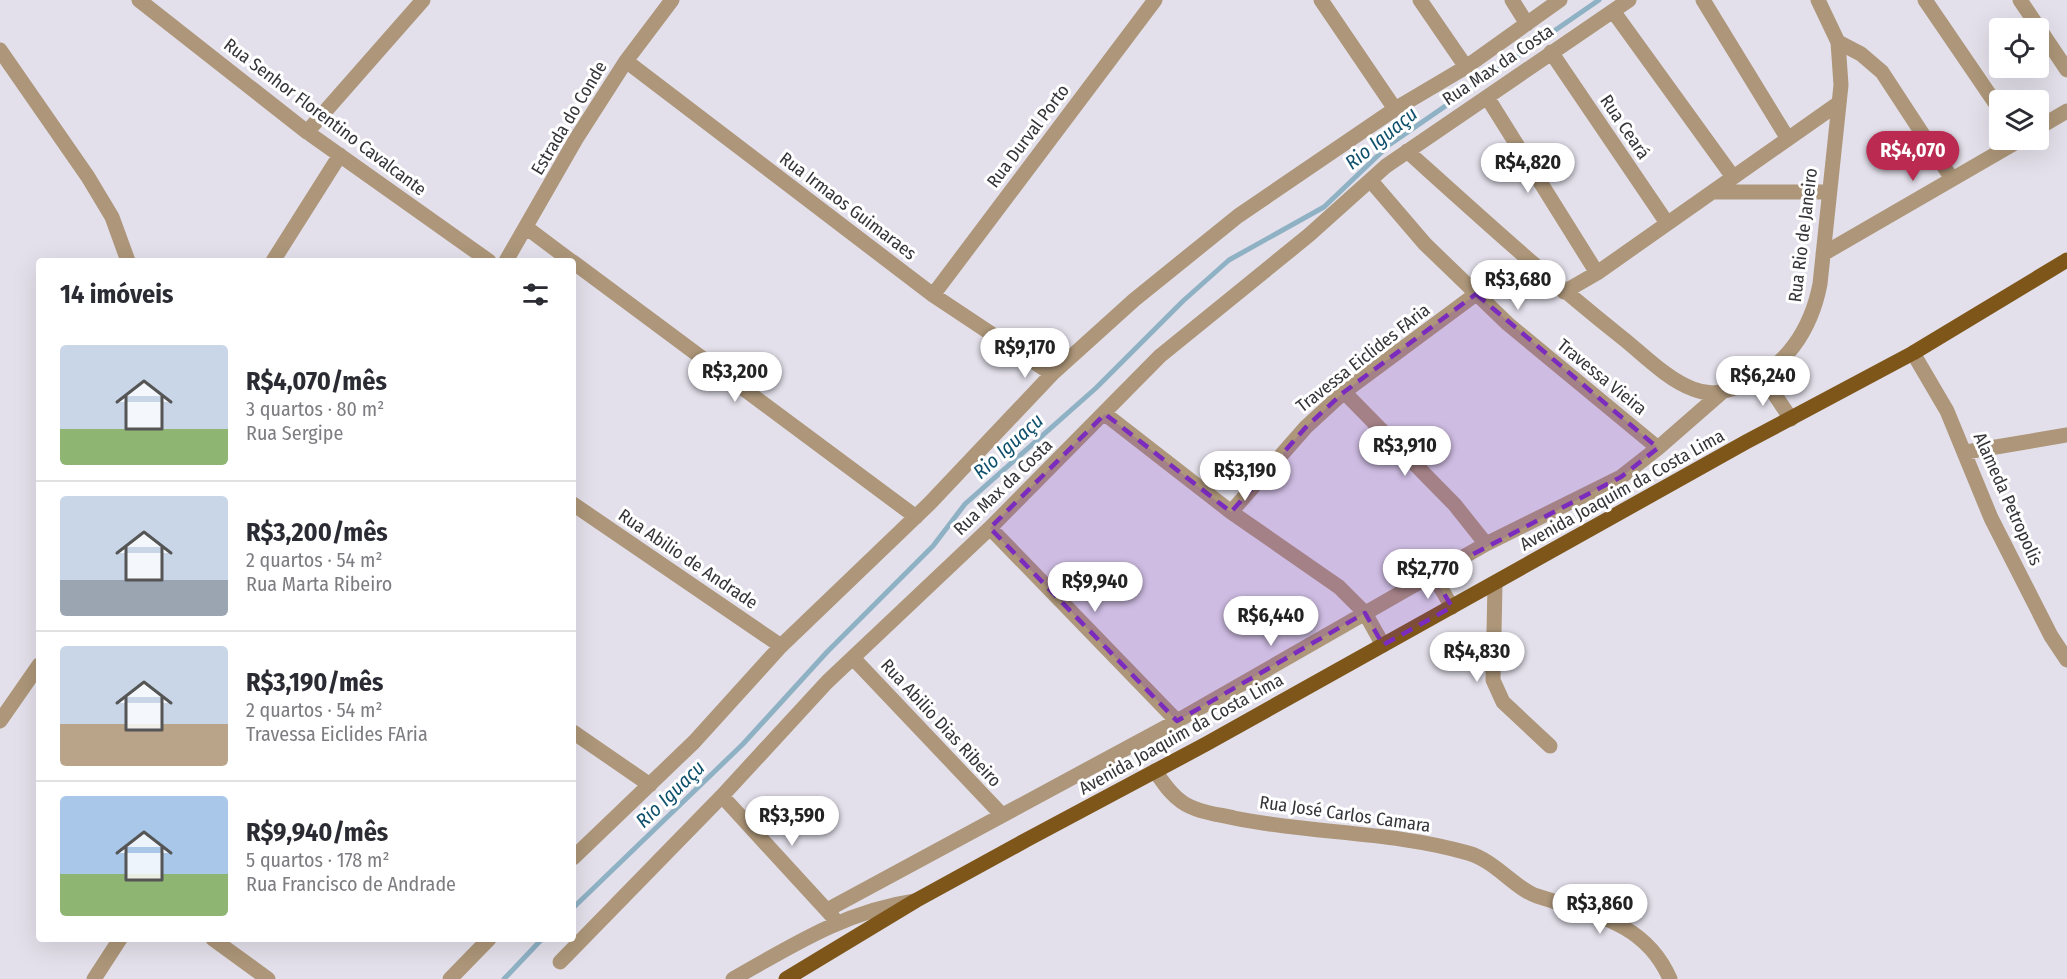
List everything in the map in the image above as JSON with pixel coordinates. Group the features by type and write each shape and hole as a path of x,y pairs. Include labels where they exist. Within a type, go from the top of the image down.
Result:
{"main road":[{"name":"Avenida Joaquim da Costa Lima","path":"786,979 915,901 1913,353 2067,260"}],"street":[{"name":"Rua Senhor Florentino Cavalcante","path":"139,0 307,132 485,258"},
{"path":"307,132 423,0"},
{"name":"Estrada do Conde","path":"508,258 576,139 626,61 672,0"},
{"name":"Rua Durval Porto","path":"933,296 1155,0"},
{"path":"1321,0 1395,110"},
{"path":"1420,0 1466,68"},
{"path":"1512,0 1527,24"},
{"name":"Rua Max da Costa","path":"576,855 694,742 781,646 916,517 1052,374 1190,252 1238,216 1395,110 1466,68 1560,0"},
{"name":"Rua Max da Costa","path":"560,962 853,658 990,528 1160,356 1407,151 1629,0"},
{"path":"1703,0 1788,139"},
{"name":"Rua Rio de Janeiro","path":"1763,377 1795,345 1815,310 1841,85 1838,42 1818,0"},
{"path":"1925,0 1989,94"},
{"path":"2020,0 2067,70"},
{"path":"1613,11 1733,177"},
{"path":"1838,42 1861,54 1882,72 1952,179"},
{"path":"0,50 88,177 112,217 127,258"},
{"name":"Rua Ceará","path":"1551,52 1667,224"},
{"name":"Rua Irmaos Guimaraes","path":"626,61 933,296 1052,374"},
{"path":"1487,98 1597,273"},
{"path":"1564,292 1597,273 1839,103"},
{"path":"2049,122 2067,111"},
{"path":"1823,254 2003,150"},
{"path":"1407,151 1564,292 1682,383 1705,393 1721,393"},
{"path":"275,258 340,155"},
{"name":"Travessa Vieira","path":"1371,182 1425,244 1476,294 1533,345 1658,448"},
{"path":"1712,192 1829,192"},
{"path":"527,228 567,258"},
{"path":"576,265 916,517"},
{"name":"Travessa Eiclides FAria","path":"1230,512 1306,428 1344,392 1476,294"},
{"name":"Alameda Petropolis","path":"1913,353 1947,411 1966,452 1991,518 2051,636 2067,660"},
{"path":"733,979 832,916 1002,815 1177,721 1486,544 1621,477 1721,393 1763,377 1791,419"},
{"path":"1344,392 1455,505 1486,544"},
{"path":"1105,414 1230,512 1339,587 1365,613 1383,645"},
{"path":"1966,452 2067,435"},
{"name":"Rua Abilio de Andrade","path":"576,506 781,646"},
{"path":"990,528 1177,721"},
{"path":"1433,575 1452,607"},
{"path":"1495,584 1493,680 1503,702 1550,746"},
{"name":"Rua Abilio Dias Ribeiro","path":"853,658 1002,815"},
{"path":"0,721 36,669"},
{"path":"576,734 650,784"},
{"name":"Rua José Carlos Camara","path":"1155,771 1167,789 1183,803 1206,812 1262,824 1410,840 1470,854 1499,868 1533,895 1630,929 1654,950 1670,979"},
{"path":"722,796 832,916"},
{"path":"832,916 915,901"},
{"path":"93,978 118,942"},
{"path":"217,942 268,979"},
{"path":"450,979 486,942"}],"highlighted area":[{"path":"1476,294 1658,448 1621,477 1433,575 1452,607 1383,645 1365,613 1177,721 990,528 1105,414 1231,512 1306,427 1344,392"}],"waterway":[{"name":"Rio Iguaçu","path":"576,905 743,744 827,652 933,546 965,504 1096,388 1183,301 1229,260 1324,207 1389,145 1599,0"},
{"name":"Rio Iguaçu","path":"504,979 539,942"}]}
